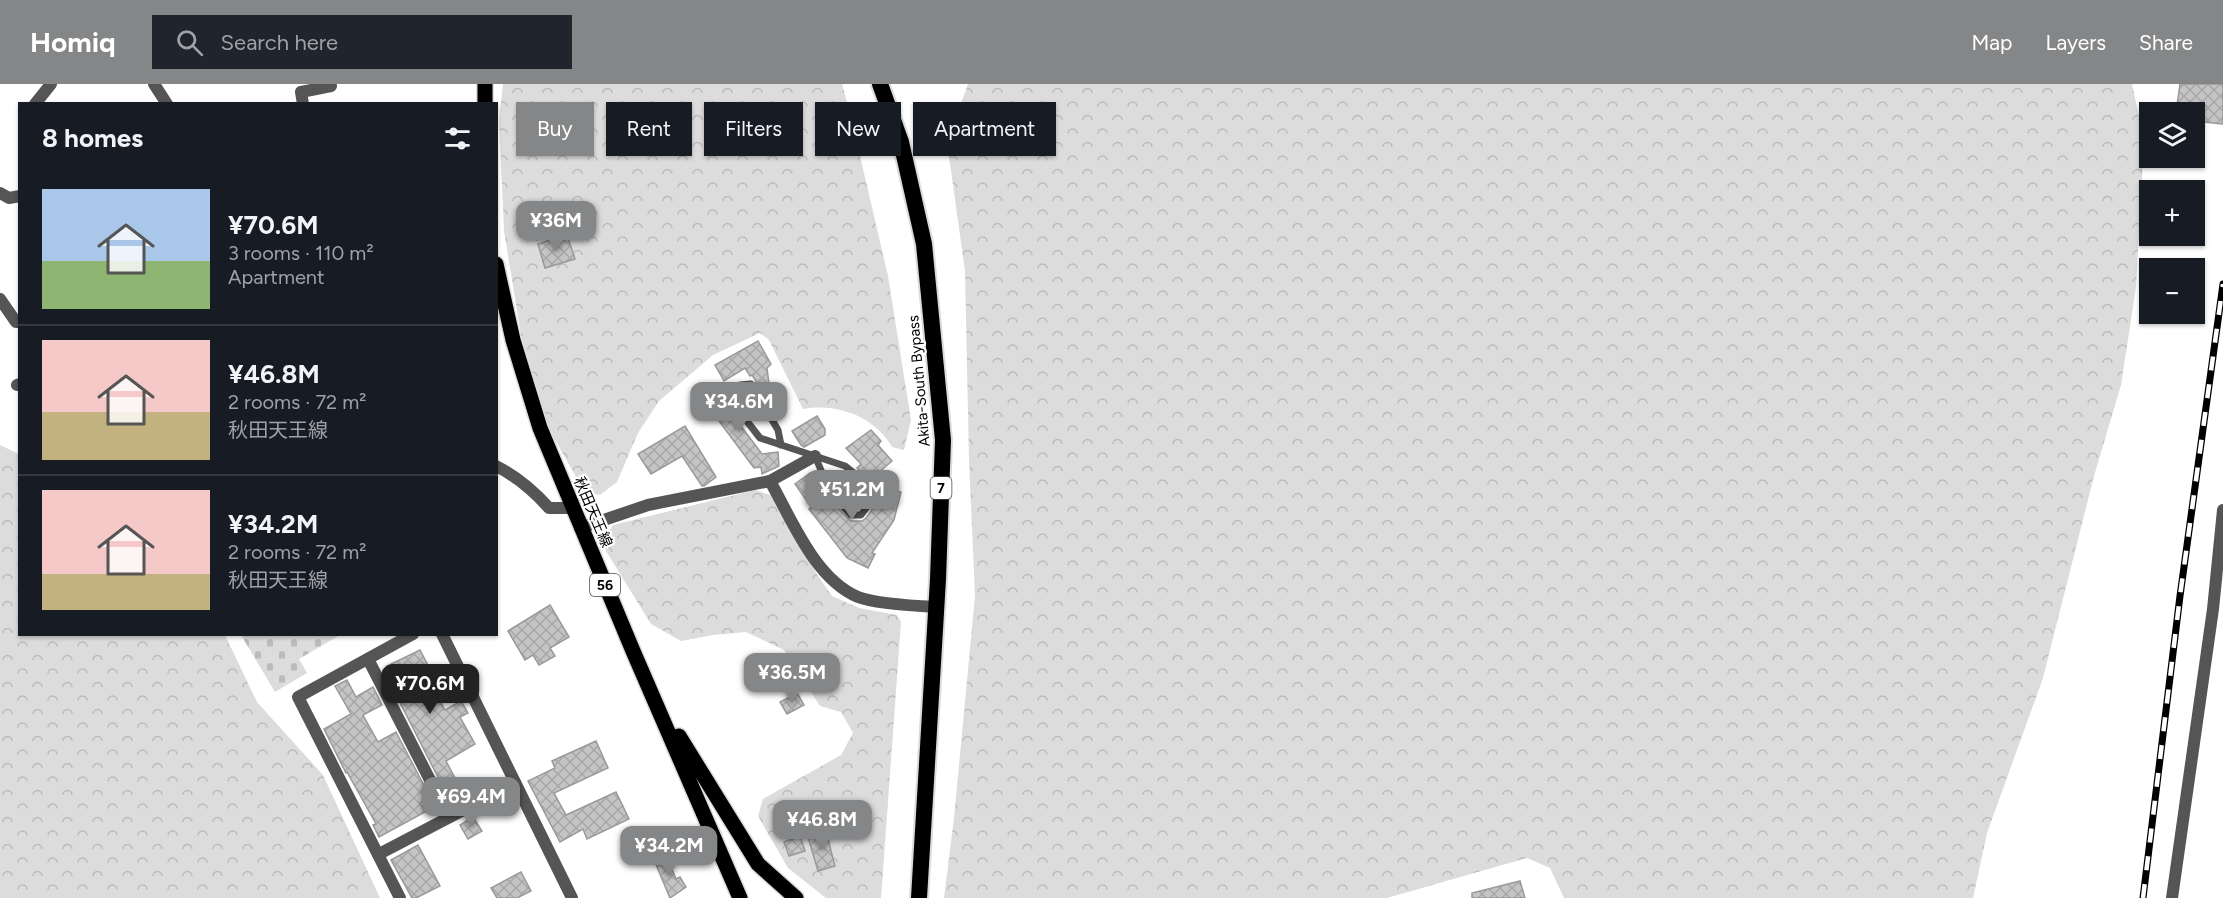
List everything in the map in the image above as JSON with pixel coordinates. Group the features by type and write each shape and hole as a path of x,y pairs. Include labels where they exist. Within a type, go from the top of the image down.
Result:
{"highway":[{"name":"Akita-South Bypass","path":"880,84 904,154 924,244 943,440 919,898"}],"main road":[{"path":"485,84 485,102"},
{"name":"秋田天王線","path":"498,273 513,340 533,406 572,508 740,898"},
{"path":"652,693 758,864 795,898"}],"street":[{"path":"37,102 51,84"},
{"path":"154,84 166,102"},
{"path":"303,102 301,92 331,86"},
{"path":"0,193 9,198 18,196"},
{"path":"0,299 18,322"},
{"path":"580,528 648,505 770,481 815,456"},
{"path":"498,467 534,490 549,508 572,508"},
{"path":"770,481 814,560 836,584 859,598 909,606 936,607"},
{"path":"2172,898 2213,609 2223,510"},
{"path":"400,898 298,697 409,636"},
{"path":"443,636 573,898"},
{"path":"368,659 450,817"},
{"path":"379,854 515,783"}],"lane":[{"path":"781,445 778,430 751,384 740,385 728,397 760,438 781,445 815,456 845,466 873,488 872,500 861,515 851,515 831,494 815,456"}],"green space":[{"path":"503,84 842,84 847,102 815,102 815,156 860,156 888,276 911,420 904,450 892,447 875,427 854,414 829,408 803,409 769,340 760,333 713,355 659,401 638,433 617,482 600,495 585,492 548,428 521,335 504,231 499,120"},
{"path":"968,84 2132,84 2139,117 2139,168 2142,168 2142,180 2139,180 2136,287 2121,385 2094,476 2043,678 1987,833 1973,898 1564,898 1550,868 1527,858 1387,898 944,898 975,596 969,460 965,271 949,156 1056,156 1056,102 961,102"},
{"path":"0,445 18,454 18,636 225,636 257,702 323,775 380,898 0,898"},
{"path":"755,490 771,495 816,573 832,596 859,608 897,615 901,622 881,898 826,898 788,868 758,816 763,799 841,755 853,733 841,712 820,706 784,650 746,632 681,641 651,624 601,543 613,525"},
{"path":"242,636 338,636 299,659 307,673 275,692"}],"building":[{"path":"2180,84 2223,84 2223,124 2205,122 2205,102 2177,102"},
{"path":"567,235 575,259 545,268 538,244"},
{"path":"758,341 771,364 767,368 772,408 752,375 750,376 745,368 724,381 715,365"},
{"path":"710,385 762,454 778,452 779,466 762,474 761,467 754,468 698,393"},
{"path":"817,416 825,429 825,435 804,447 792,431"},
{"path":"685,426 716,477 704,486 682,456 651,474 638,454"},
{"path":"871,430 881,441 878,445 892,461 871,479 857,468 861,464 846,448"},
{"path":"810,473 827,498 851,521 862,521 866,518 877,503 878,486 901,492 894,520 872,553 875,554 868,568 847,558 809,509 811,507 795,484"},
{"path":"850,477 867,491 867,498 858,509 853,509 838,493"},
{"path":"550,605 569,637 550,648 555,656 539,665 533,655 525,660 508,631"},
{"path":"420,650 433,675 428,678 445,710 461,701 468,713 460,717 475,744 446,761 457,782 444,789 388,679 393,676 387,666"},
{"path":"347,680 356,697 373,687 382,705 363,715 378,742 396,732 430,797 420,803 425,812 379,837 373,825 376,824 346,773 324,729 351,714 335,686"},
{"path":"797,693 804,705 787,714 780,702"},
{"path":"596,741 608,768 554,793 566,815 616,792 629,819 587,839 583,829 560,842 528,781 555,768 552,761"},
{"path":"473,817 482,831 468,839 460,825"},
{"path":"826,832 835,866 818,871 808,837"},
{"path":"800,836 805,851 789,856 784,842"},
{"path":"418,845 440,886 412,898 391,860"},
{"path":"666,855 676,879 680,877 686,887 670,898 654,860"},
{"path":"521,872 531,891 517,898 497,898 491,888"},
{"path":"1520,881 1525,898 1472,898 1472,893"}],"railway":[{"path":"2143,898 2180,596 2223,284"}]}
